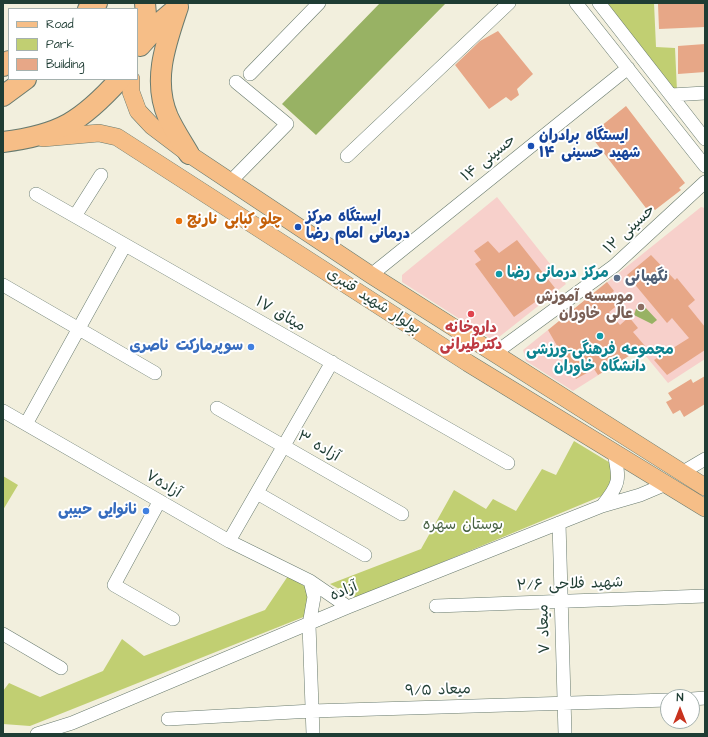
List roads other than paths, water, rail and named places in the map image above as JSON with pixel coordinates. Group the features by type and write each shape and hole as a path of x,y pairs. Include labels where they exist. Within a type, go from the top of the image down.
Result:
{"highway":[{"path":"138,49 163,20 181,5"},
{"path":"181,5 164,49 160,81 162,96 168,117 189,154"},
{"path":"138,49 141,8"},
{"path":"3,96 25,80"},
{"path":"3,142 32,139 61,128 87,113 119,80"}],"main road":[{"name":"بولوار شهید قنبری","path":"131,80 131,92 138,110 152,126 189,154 371,275 705,487"},
{"name":"بولوار شهید قنبری","path":"32,139 99,134 117,137 468,363 705,508"},
{"path":"360,294 371,275"}],"street":[{"path":"250,74 319,3"},
{"path":"347,156 509,3"},
{"path":"576,3 705,166"},
{"path":"599,3 705,139"},
{"name":"حسینی ۱۴","path":"371,275 628,68"},
{"path":"230,182 287,124 236,82"},
{"path":"671,95 705,93"},
{"path":"75,216 101,175"},
{"name":"حسینی ۱۲","path":"495,353 614,266 705,182"},
{"name":"میثاق ۱۷","path":"36,194 508,463"},
{"path":"26,424 125,245"},
{"path":"3,286 155,374"},
{"path":"229,541 332,362"},
{"name":"آزاده ۳","path":"217,408 402,514"},
{"name":"آزاده۷","path":"3,411 229,541 310,581 348,607"},
{"path":"602,506 615,490 619,476 614,453"},
{"path":"683,472 705,459"},
{"name":"آزاده","path":"37,734 72,728 348,607 602,506 666,484"},
{"path":"257,493 366,555"},
{"path":"159,502 114,585 173,619"},
{"name":"میعاد ۷","path":"559,523 565,734"},
{"path":"310,581 314,597 309,625 313,734"},
{"name":"شهید فلاحی ۲/۶","path":"436,606 705,596"},
{"path":"3,634 61,668"},
{"name":"میعاد ۹/۵","path":"168,719 312,711 660,700"}],"place":[{"name":"ایستگاه برادران شهید حسینی ۱۴","path":"531,146"},
{"name":"چلو کبابی نارنج","path":"179,221"},
{"name":"ایستگاه مرکز درمانی امام رضا","path":"298,227"},
{"name":"مرکز درمانی رضا","path":"499,274"},
{"name":"نگهبانی","path":"617,278"},
{"name":"موسسه آموزش عالی خاوران","path":"641,307"},
{"name":"داروخانه دکترطیرانی","path":"471,314"},
{"name":"مجموعه فرهنگی-ورزشی دانشگاه خاوران","path":"600,336"},
{"name":"سوپرمارکت ناصری","path":"251,347"},
{"name":"نانوایی حبیبی","path":"146,511"}],"park label":[{"name":"بوستان سهره","path":"463,526"}]}
